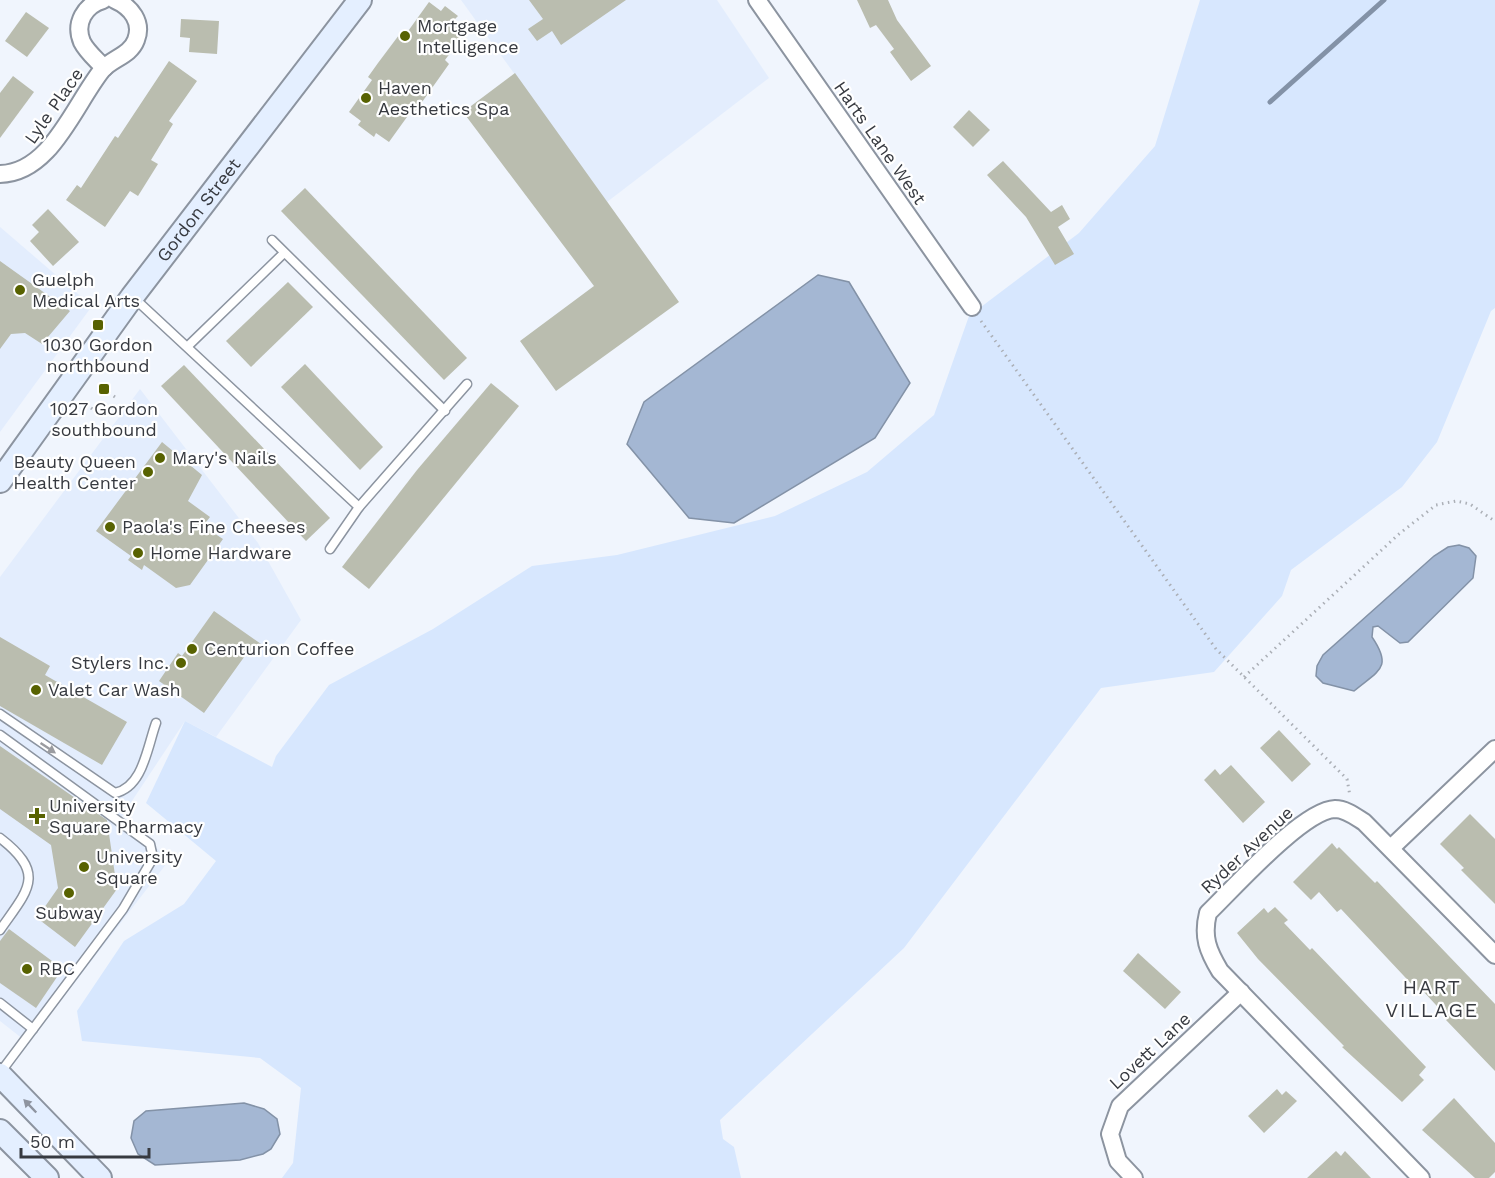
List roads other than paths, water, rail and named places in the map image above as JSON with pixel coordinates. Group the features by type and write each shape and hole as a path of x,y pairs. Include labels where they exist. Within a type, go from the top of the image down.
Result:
{"main road":[{"name":"Gordon Street","path":"0,481 132,297 360,0"},
{"path":"0,1074 100,1178"},
{"path":"0,1131 47,1178"}],"street":[{"name":"Lyle Place","path":"103,0 89,7 83,15 79,33 87,50 104,68"},
{"name":"Lyle Place","path":"0,174 17,172 41,158 104,68 132,48 138,29 132,10 115,0"},
{"name":"Harts Lane West","path":"757,0 972,308"},
{"path":"1495,749 1391,848 1495,955"},
{"name":"Ryder Avenue","path":"1391,848 1364,822 1346,812 1335,809 1307,818 1208,913 1204,929 1207,951 1220,972 1420,1178"},
{"name":"Lovett Lane","path":"1134,1178 1118,1161 1110,1134 1120,1106 1240,992"}],"lane":[{"path":"272,240 445,411"},
{"path":"188,346 284,253"},
{"path":"132,297 188,346 359,507"},
{"path":"330,549 359,507 467,384"},
{"path":"0,714 115,793 126,790 136,781 156,723"},
{"path":"0,735 150,844 153,858 123,909 0,1074"},
{"path":"0,838 27,864 29,881 23,896 0,930"},
{"path":"0,1003 33,1029"}],"waterway":[{"path":"1270,102 1384,0"}],"place":[{"name":"Mortgage Intelligence","path":"405,36"},
{"name":"Haven Aesthetics Spa","path":"366,98"},
{"name":"Guelph Medical Arts","path":"20,290"},
{"name":"1030 Gordon northbound","path":"98,325"},
{"name":"1027 Gordon southbound","path":"104,389"},
{"name":"Mary's Nails","path":"160,458"},
{"name":"Beauty Queen Health Center","path":"148,472"},
{"name":"Paola's Fine Cheeses","path":"110,527"},
{"name":"Home Hardware","path":"138,553"},
{"name":"Centurion Coffee","path":"192,649"},
{"name":"Stylers Inc.","path":"181,663"},
{"name":"Valet Car Wash","path":"36,690"},
{"name":"University Square Pharmacy","path":"37,816"},
{"name":"University Square","path":"84,867"},
{"name":"Subway","path":"69,893"},
{"name":"RBC","path":"27,969"}],"district":[{"name":"HART VILLAGE","path":"1432,998"}]}
